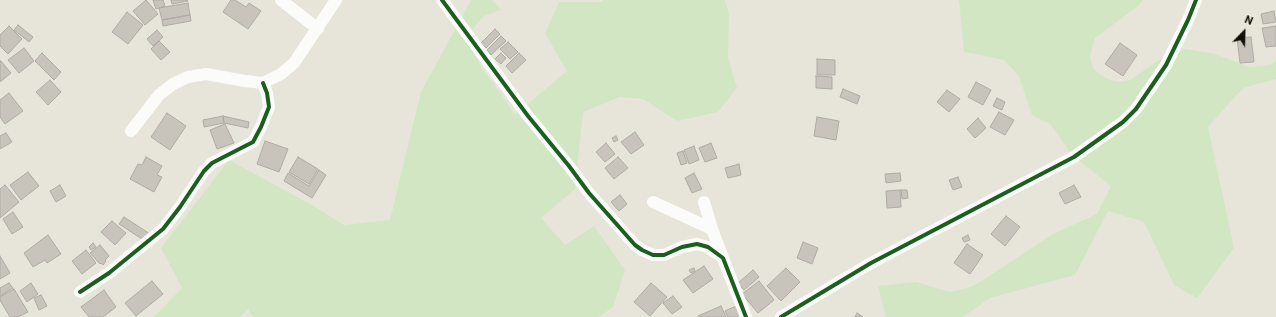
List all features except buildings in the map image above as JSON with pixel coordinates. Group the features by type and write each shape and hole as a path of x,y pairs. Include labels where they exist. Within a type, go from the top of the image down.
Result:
{"street":[{"path":"281,0 318,29"},
{"path":"131,131 159,95 172,84 188,77 206,74 245,82 263,83 281,74 294,63 336,0"},
{"path":"442,0 528,116 589,193 635,245 653,255 664,255 682,247 696,244 708,247 723,258"},
{"path":"781,317 871,263 1074,157 1123,122 1136,109 1166,65 1196,0"},
{"path":"80,292 109,273 163,229 204,171 212,163 253,142 269,108 267,93 263,83"},
{"path":"653,202 702,223 712,229"},
{"path":"704,202 712,229 746,317"}],"green space":[{"path":"471,0 492,0 501,10 484,16 473,29 468,41 481,67 515,115 567,71 545,34 559,2 602,2 603,0 725,0 729,14 728,57 737,88 718,112 677,121 643,99 620,97 583,112 575,189 541,218 565,245 594,226 625,270 613,307 599,317 253,317 248,309 240,317 154,317 182,288 161,248 229,160 312,205 344,225 390,220 421,92"},
{"path":"959,0 1143,0 1137,7 1095,38 1090,56 1093,68 1110,80 1120,82 1130,80 1165,56 1186,49 1215,54 1249,67 1269,65 1276,61 1276,79 1243,88 1208,127 1234,248 1197,298 1174,285 1144,222 1108,211 1075,275 990,298 963,317 886,317 878,286 916,282 950,292 970,287 1053,234 1097,214 1111,186 1074,157 1050,124 1032,115 1019,76 1004,60 964,52"}],"cycle path":[{"path":"442,0 528,116 589,193 635,245 653,255 664,255 682,247 697,244 708,247 723,258 746,317"},
{"path":"781,317 871,263 1074,157 1123,122 1136,109 1166,65 1196,0"},
{"path":"80,292 109,273 163,229 204,171 212,163 253,142 269,107 267,93 263,83"}]}
